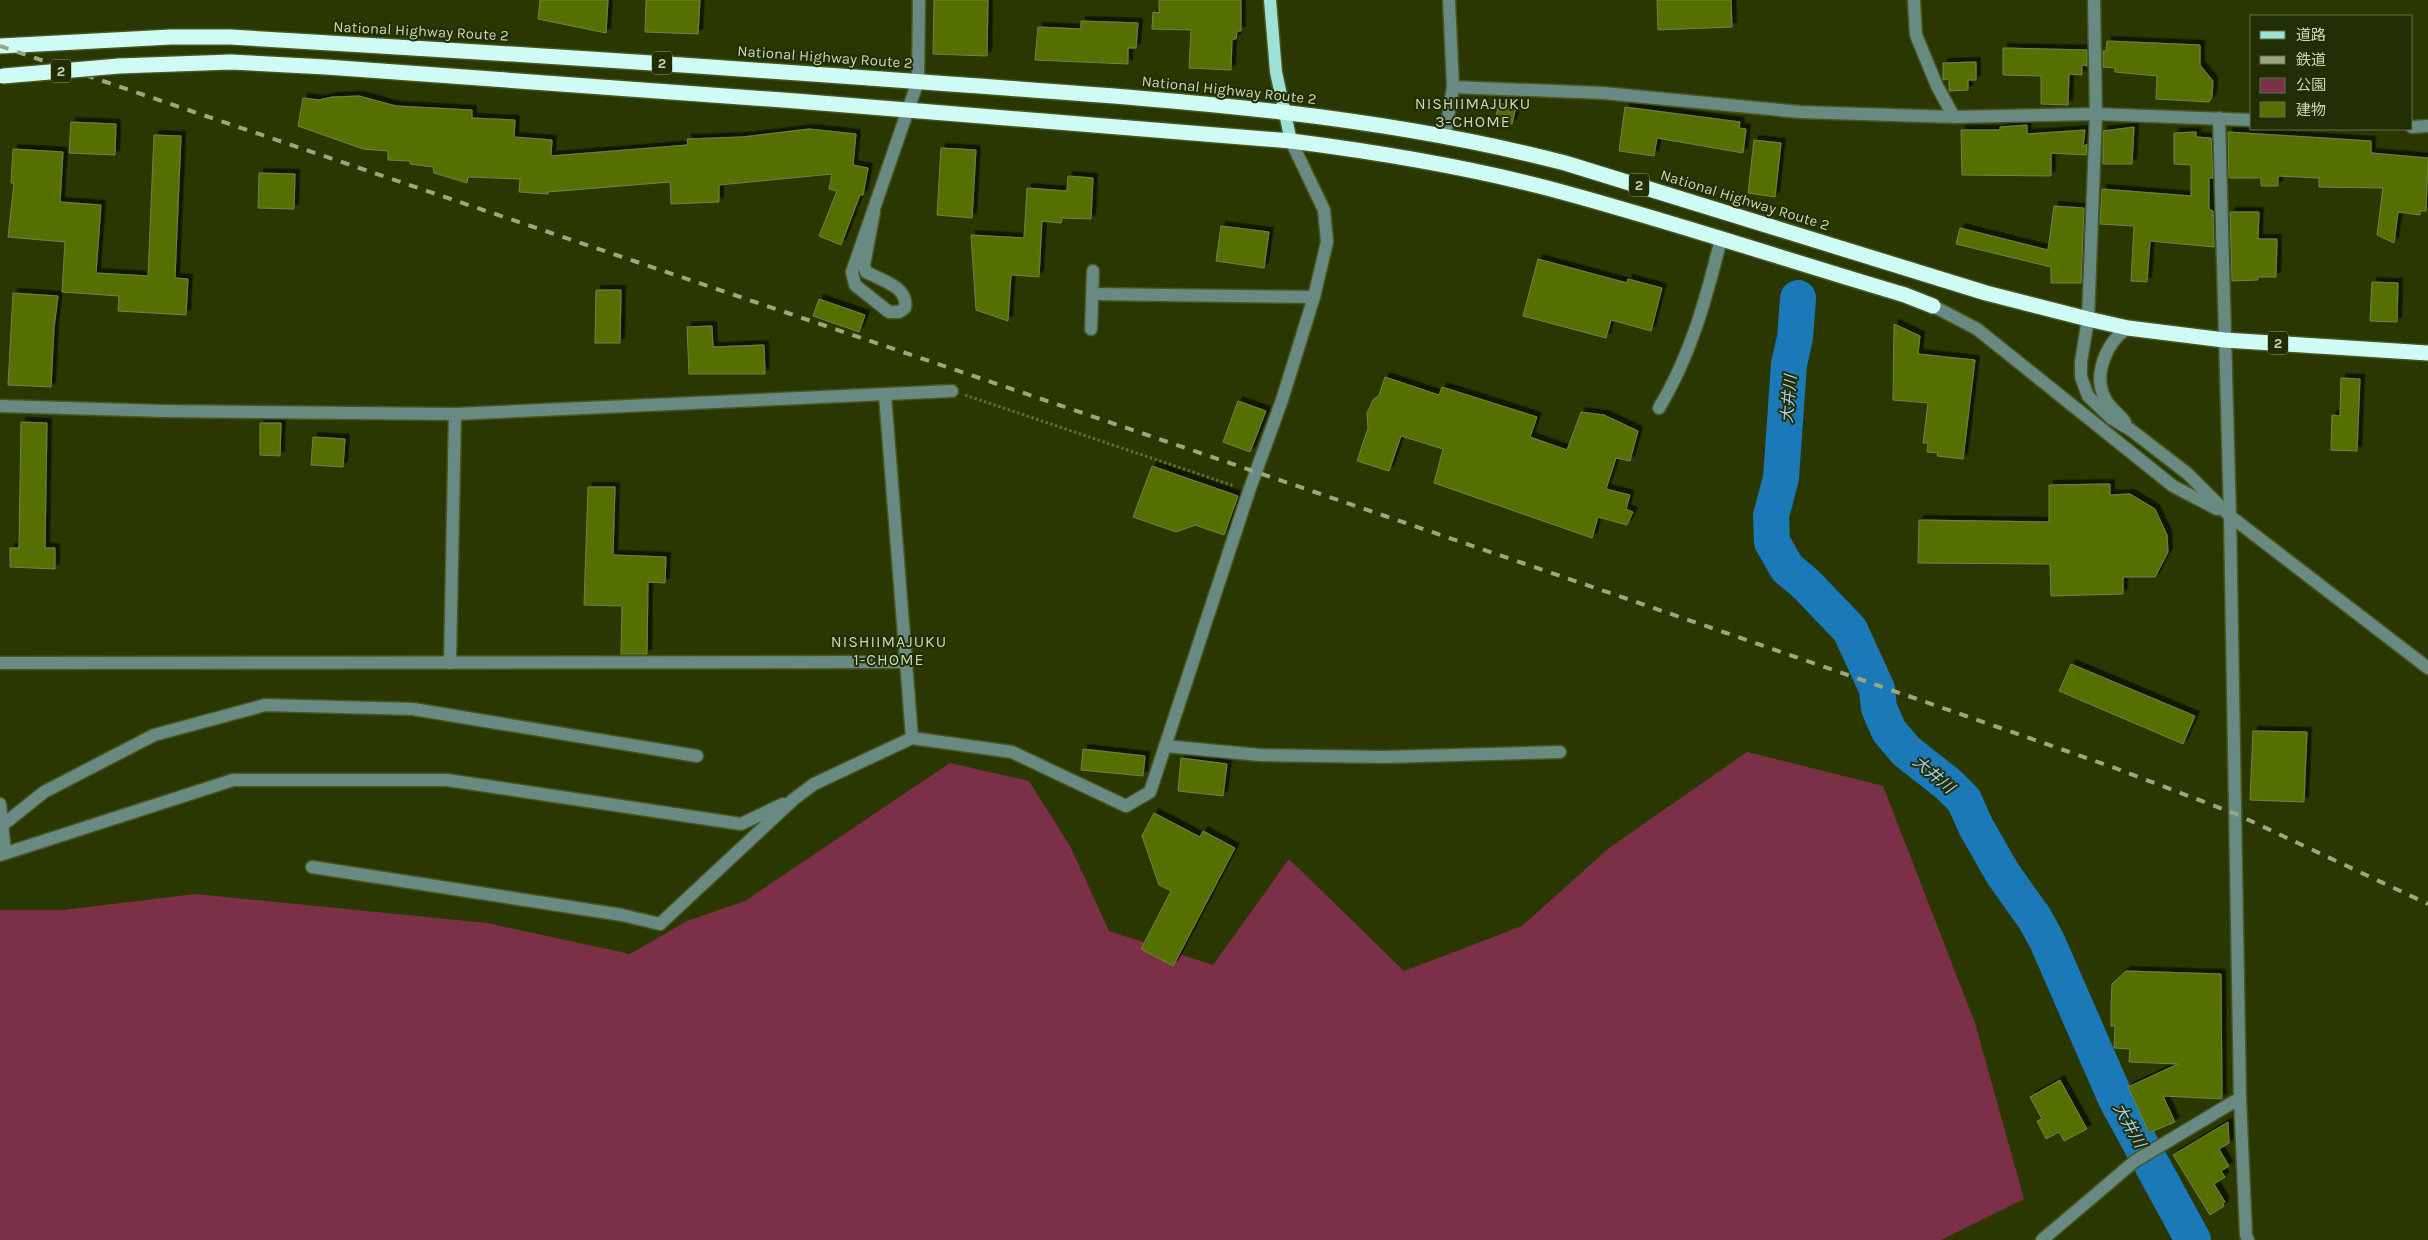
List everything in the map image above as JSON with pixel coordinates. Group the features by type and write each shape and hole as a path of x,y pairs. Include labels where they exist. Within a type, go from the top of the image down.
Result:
{"highway":[{"name":"National Highway Route 2","path":"0,46 39,42 230,37 918,81 1284,111 1445,136 1507,148 1566,163 1986,293 2128,328 2224,340 2428,353"},
{"name":"2","path":"2,76 119,66 231,62 326,67 1291,141 1352,149 1460,168 1609,205 1905,295 1933,306"}],"main road":[{"path":"1270,0 1276,72 1291,141"}],"street":[{"path":"874,212 864,265 866,272 902,291 906,300 905,308 899,312 889,312 855,285 852,279 852,272 918,81 919,0"},
{"path":"1445,136 1453,87 1449,0"},
{"path":"1914,0 1916,35 1937,86 1954,118"},
{"path":"2094,0 2096,114 2088,319 2081,362 2083,386 2093,403 2188,474 2230,516 2428,668"},
{"path":"1453,87 1602,93 1800,112 1954,118 2096,114 2250,120"},
{"path":"2219,118 2230,516 2240,1098 2246,1235 2248,1240"},
{"path":"2413,127 2428,126"},
{"path":"312,867 622,915 660,924 794,799 814,784 912,738 1012,752 1126,806 1150,792 1249,491 1282,400 1314,297 1327,242 1324,210 1291,141"},
{"path":"1659,408 1678,377 1693,339 1721,239"},
{"path":"1091,329 1093,270"},
{"path":"1092,294 1314,297"},
{"path":"1933,306 1977,329 2174,486 2230,516"},
{"path":"2128,328 2111,342 2103,362 2101,376 2104,394 2108,402 2131,430"},
{"path":"0,406 164,411 455,414 952,391"},
{"path":"886,395 912,738"},
{"path":"450,663 455,414"},
{"path":"0,663 906,662"},
{"path":"4,824 44,792 154,736 265,705 413,709 697,756"},
{"path":"1165,746 1260,755 1365,756 1560,752"},
{"path":"0,804 4,824 3,854 234,780 446,780 741,824 794,799"},
{"path":"2042,1240 2135,1161 2240,1098"}],"path":[{"path":"952,391 1249,491"}],"green space":[{"path":"1747,752 1883,786 1975,1023 2024,1199 1941,1240 0,1240 0,910 63,910 195,894 487,923 630,954 687,921 745,901 950,763 1029,781 1070,846 1109,931 1213,965 1289,859 1404,971 1522,926 1609,848"}],"building":[{"path":"540,0 608,0 606,33 538,19"},
{"path":"646,0 700,0 698,34 645,32"},
{"path":"934,0 988,0 987,56 933,54"},
{"path":"1159,0 1241,0 1241,31 1237,31 1236,39 1232,39 1231,70 1189,68 1191,30 1152,29 1153,12 1159,13"},
{"path":"1657,0 1731,0 1732,27 1658,30"},
{"path":"1081,21 1138,23 1136,48 1128,48 1128,64 1035,60 1038,27 1081,29"},
{"path":"2107,41 2200,45 2200,65 2213,81 2212,97 2209,102 2156,99 2157,76 2115,72 2115,68 2103,67 2103,51 2106,51"},
{"path":"2003,48 2087,50 2087,66 2082,65 2082,75 2069,74 2068,105 2041,104 2041,76 2003,75"},
{"path":"1976,62 1976,80 1968,80 1968,90 1949,91 1949,79 1943,80 1943,63"},
{"path":"359,96 396,106 472,110 472,118 515,120 514,137 552,140 551,156 688,145 687,139 743,137 809,129 856,134 853,165 868,168 863,195 860,195 841,245 819,236 837,191 829,189 832,174 719,185 719,202 671,204 670,182 548,192 548,194 519,192 520,179 468,177 467,183 434,173 433,167 410,164 410,161 388,160 388,151 363,149 298,126 303,98 319,100 332,97"},
{"path":"1499,103 1516,107 1512,124 1495,120"},
{"path":"1625,107 1740,122 1739,128 1746,129 1743,153 1657,138 1654,156 1619,151"},
{"path":"71,122 116,124 115,155 69,153"},
{"path":"2027,125 2027,134 2085,130 2083,147 2087,144 2086,155 2051,153 2051,176 1962,175 1961,130 2000,130 2000,127"},
{"path":"2134,127 2132,164 2103,164 2103,131"},
{"path":"2196,132 2196,137 2211,138 2213,178 2209,178 2209,209 2213,211 2214,247 2150,241 2147,282 2131,281 2134,226 2100,224 2102,189 2191,196 2191,165 2174,164 2174,133"},
{"path":"2228,132 2371,141 2371,153 2428,158 2426,211 2420,211 2420,215 2398,212 2394,243 2377,235 2383,188 2319,187 2319,178 2278,176 2278,186 2261,186 2261,178 2229,178"},
{"path":"154,135 181,136 175,278 188,279 186,315 118,311 119,296 62,292 65,242 8,237 14,183 11,183 13,149 63,152 60,202 101,205 96,273 148,276"},
{"path":"1754,140 1781,143 1775,197 1748,193"},
{"path":"941,148 976,150 972,218 937,215"},
{"path":"259,173 295,174 294,209 258,208"},
{"path":"1068,176 1093,178 1091,219 1062,218 1061,223 1042,221 1039,277 1011,275 1008,321 976,310 971,235 1024,238 1027,188 1067,191"},
{"path":"2054,206 2084,208 2081,283 2051,283 2051,267 1956,244 1960,228 2048,250"},
{"path":"2230,212 2259,212 2258,239 2277,239 2276,277 2258,277 2258,280 2232,281"},
{"path":"1221,226 1269,232 1264,268 1216,261"},
{"path":"1538,259 1627,283 1628,279 1662,288 1651,331 1611,320 1606,338 1523,316"},
{"path":"2372,282 2398,283 2397,322 2370,321"},
{"path":"596,290 621,290 620,343 595,343"},
{"path":"13,293 58,296 54,328 51,387 8,385"},
{"path":"819,299 865,315 859,332 813,316"},
{"path":"1894,324 1920,336 1918,354 1975,360 1963,459 1937,456 1938,453 1927,452 1928,443 1923,443 1928,403 1893,400"},
{"path":"712,326 713,347 764,345 765,374 689,374 687,327"},
{"path":"1385,377 1439,395 1442,387 1537,417 1530,437 1567,450 1581,412 1604,415 1638,431 1630,461 1616,458 1606,489 1630,495 1626,509 1633,512 1627,525 1598,517 1592,538 1434,483 1443,449 1401,436 1389,471 1357,461 1368,428 1367,413 1373,400 1379,395"},
{"path":"2341,378 2360,379 2357,451 2331,450 2332,415 2340,416"},
{"path":"1238,401 1266,411 1250,452 1223,442"},
{"path":"21,422 47,423 45,548 55,548 55,569 10,567 10,548 19,548"},
{"path":"260,423 281,423 280,456 260,455"},
{"path":"313,437 345,439 343,467 311,465"},
{"path":"1152,466 1238,496 1224,535 1195,525 1176,532 1133,517"},
{"path":"2110,484 2110,495 2130,494 2155,509 2167,535 2168,552 2155,577 2123,577 2123,594 2051,596 2050,564 1918,563 1919,520 2049,522 2049,485"},
{"path":"588,487 615,487 613,555 666,557 665,583 648,582 647,654 621,654 622,606 584,605"},
{"path":"2071,664 2195,716 2183,744 2059,691"},
{"path":"2253,731 2307,732 2304,802 2250,800"},
{"path":"1083,749 1145,756 1143,776 1081,770"},
{"path":"1181,758 1227,764 1223,796 1178,791"},
{"path":"1154,813 1200,837 1203,831 1235,848 1173,966 1141,949 1171,891 1159,885 1142,836"},
{"path":"2126,971 2221,974 2222,1099 2163,1096 2175,1122 2149,1133 2128,1087 2178,1064 2129,1062 2130,1049 2114,1048 2115,1026 2111,1026 2112,984"},
{"path":"2060,1080 2087,1129 2064,1141 2059,1132 2046,1139 2037,1121 2042,1119 2030,1097"},
{"path":"2228,1122 2229,1143 2219,1149 2229,1166 2221,1171 2225,1177 2214,1184 2225,1202 2223,1203 2224,1206 2210,1215 2173,1155"}],"waterway":[{"name":"大井川","path":"1798,298 1795,338 1789,364 1781,478 1771,516 1772,542 1787,568 1806,584 1850,630 1877,689 1879,708 1889,731 1906,751 1948,784 1964,800 1976,827 2003,874 2035,919 2047,941 2116,1099 2193,1240"}],"railway":[{"path":"0,46 1323,495 2115,768 2236,814 2428,904"}],"district":[{"name":"NISHIIMAJUKU 3-CHOME","path":"1473,112"},
{"name":"NISHIIMAJUKU 1-CHOME","path":"889,650"}]}
